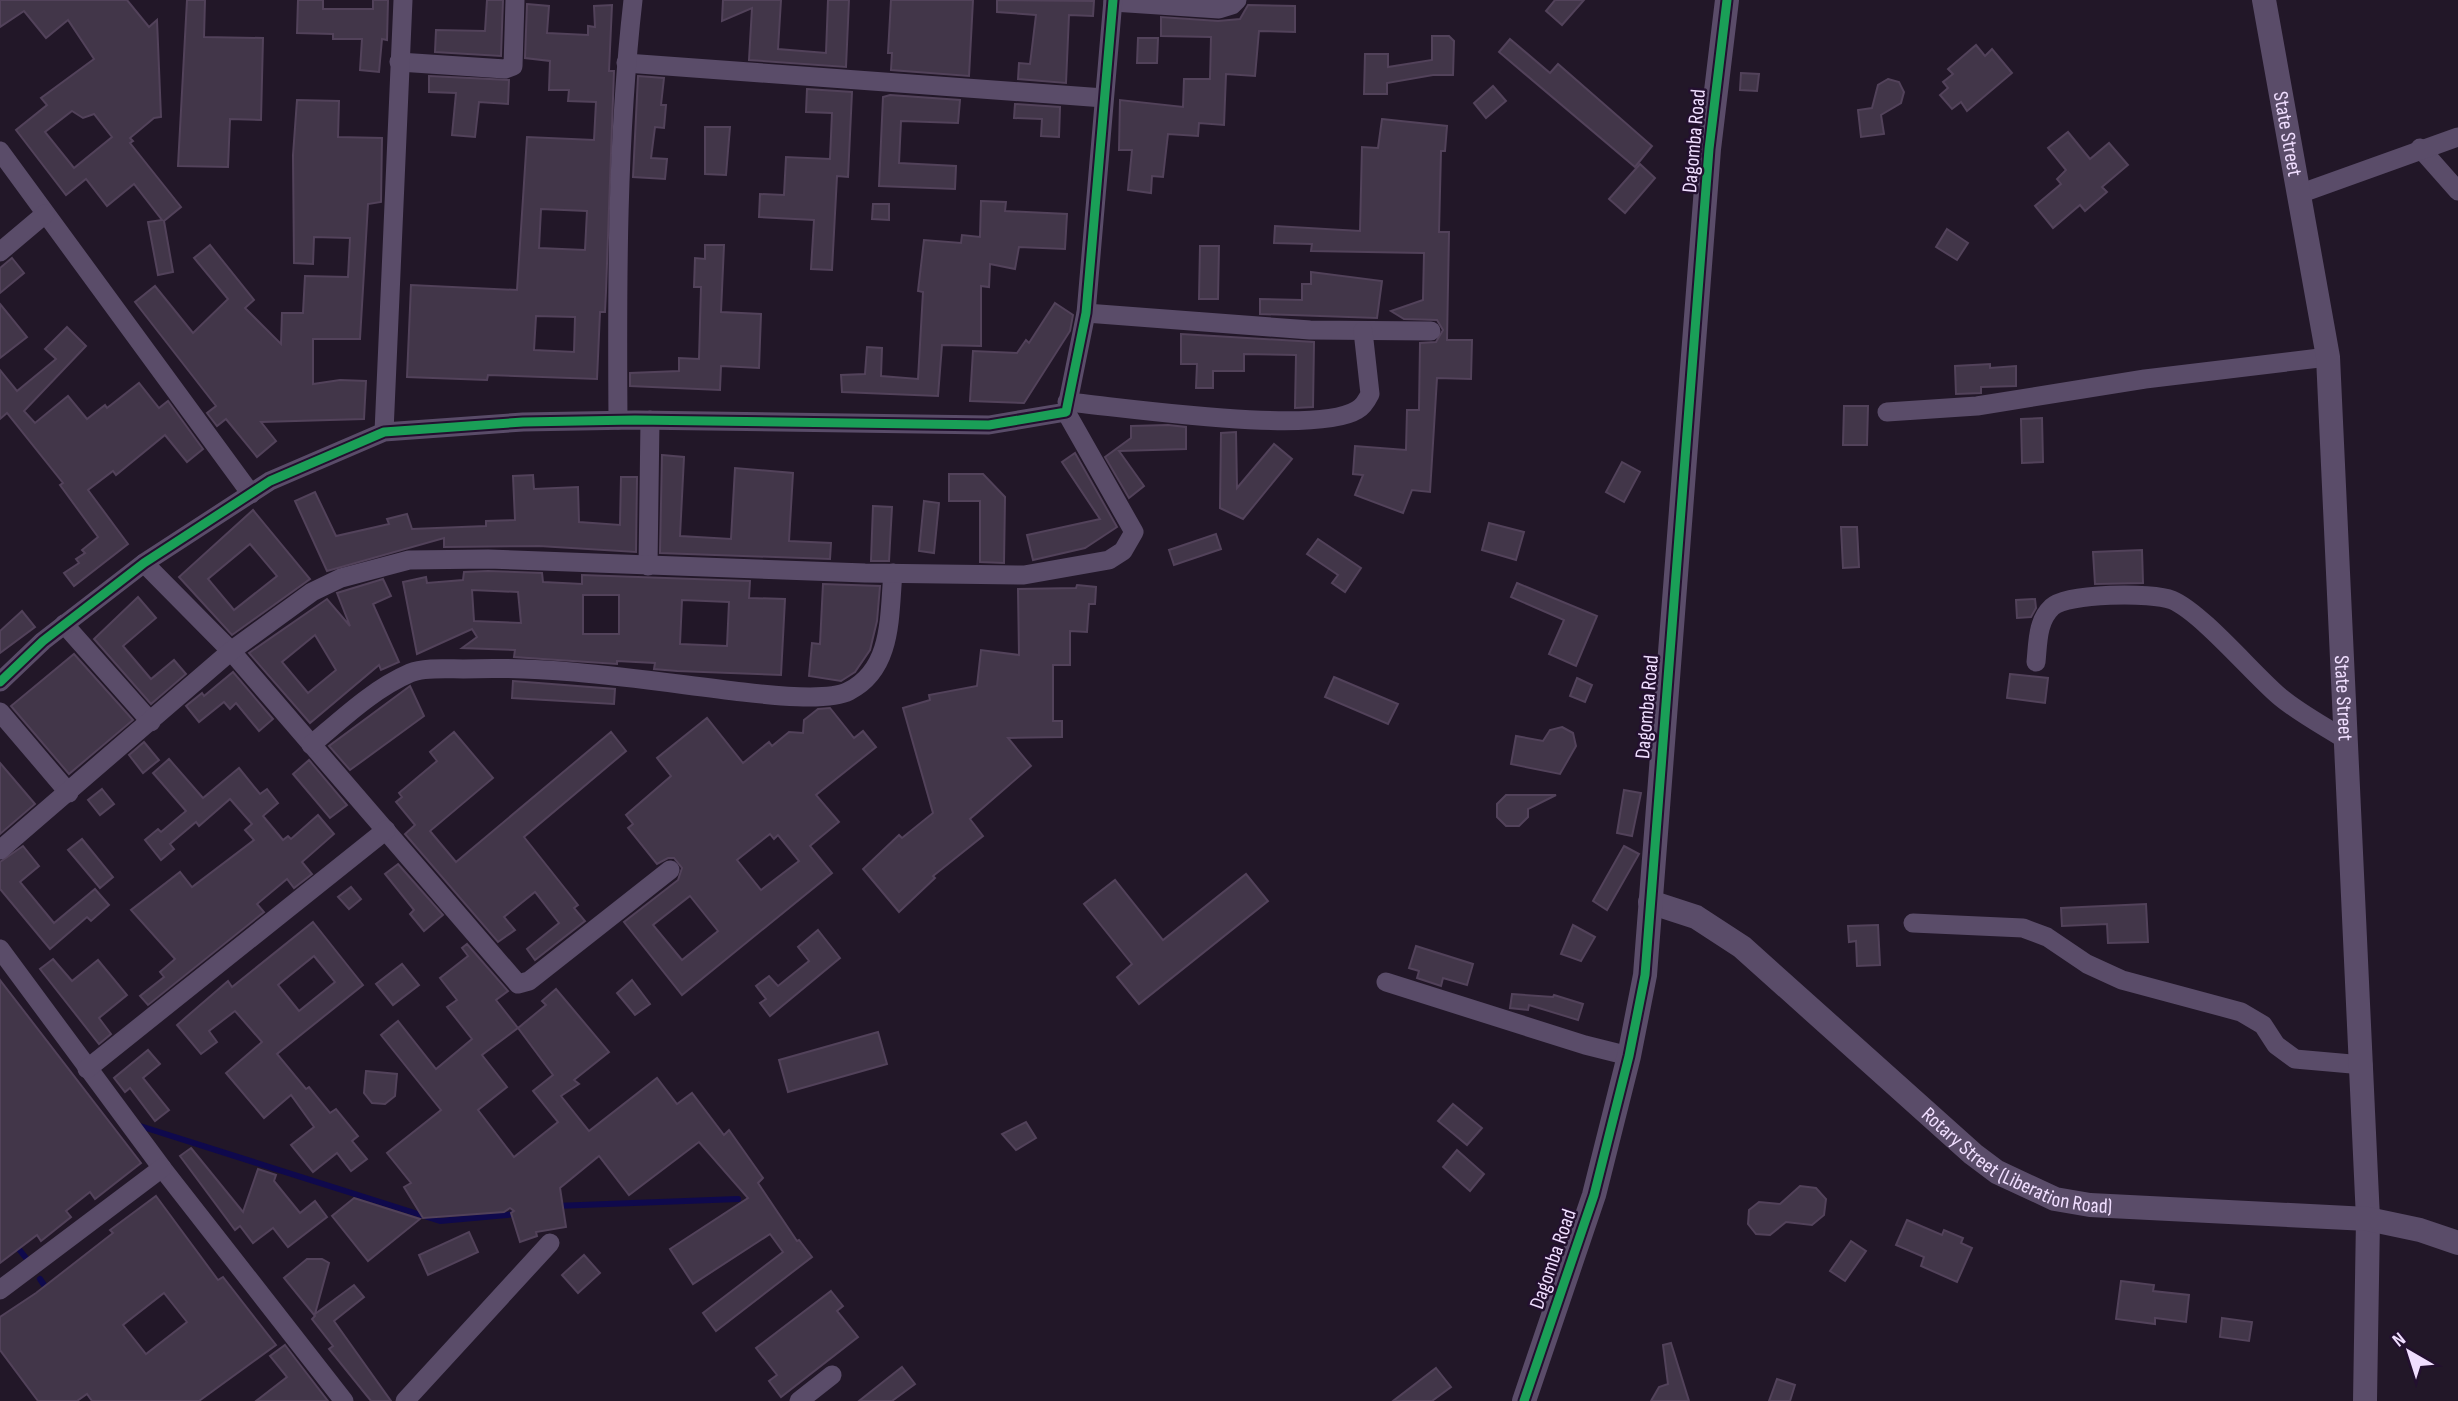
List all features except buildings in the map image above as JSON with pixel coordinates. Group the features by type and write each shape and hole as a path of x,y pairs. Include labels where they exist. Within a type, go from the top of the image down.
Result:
{"street":[{"path":"384,432 403,0"},
{"path":"399,62 505,69 513,66 515,0"},
{"path":"618,420 617,233 626,63 633,0"},
{"path":"0,850 231,651 322,587 341,578 409,560 488,559 648,566 1024,575 1109,560 1123,551 1134,532 1129,519 1101,480 1066,407 1086,313 1113,1 1219,9 1232,5 1237,0"},
{"name":"Dagomba Road","path":"1524,1401 1594,1195 1629,1056 1645,975 1688,453 1709,149 1727,0"},
{"name":"State Street","path":"2264,0 2328,357 2368,1219 2365,1401"},
{"path":"626,63 843,77 948,89 1104,98"},
{"path":"2299,194 2420,148 2458,137"},
{"path":"2420,148 2458,191"},
{"path":"0,151 251,494"},
{"path":"0,253 45,214"},
{"path":"1086,313 1310,330 1431,331"},
{"path":"0,682 64,624 144,563 270,481 384,432 523,422 618,420 943,427 989,425 1066,407 1310,421 1358,410 1370,394 1363,331"},
{"path":"1887,412 1977,406 2145,379 2328,357"},
{"path":"648,566 650,421"},
{"path":"144,563 231,651 514,981 521,984 670,870"},
{"path":"311,744 373,695 412,672 529,667 618,675 765,695 838,695 850,691 862,681 883,657 893,573"},
{"path":"2036,662 2041,624 2053,607 2069,598 2147,596 2173,600 2280,698 2346,740"},
{"path":"64,624 151,722"},
{"path":"0,712 69,793"},
{"path":"87,1069 386,830"},
{"name":"Rotary Street (Liberation Road)","path":"1650,902 1696,917 1742,947 1973,1154 2024,1186 2054,1199 2090,1205 2368,1219 2420,1230 2458,1243"},
{"path":"1913,923 2023,928 2048,937 2087,964 2122,980 2241,1012 2263,1025 2276,1045 2295,1059 2362,1065"},
{"path":"0,949 162,1168 344,1401"},
{"path":"1386,982 1585,1045 1629,1056"},
{"path":"0,1290 162,1168"},
{"path":"405,1401 550,1243"},
{"path":"799,1401 832,1375"}],"waterway":[{"path":"140,1126 440,1221 517,1214"},
{"path":"555,1206 738,1199"},
{"path":"14,1243 26,1258"},
{"path":"40,1279 48,1291"}],"cycle path":[{"path":"0,682 43,641 144,563 270,481 384,432 523,422 635,420 989,425 1066,412 1086,313 1113,0"},
{"path":"1524,1401 1594,1195 1629,1056 1645,975 1709,149 1727,0"}]}
